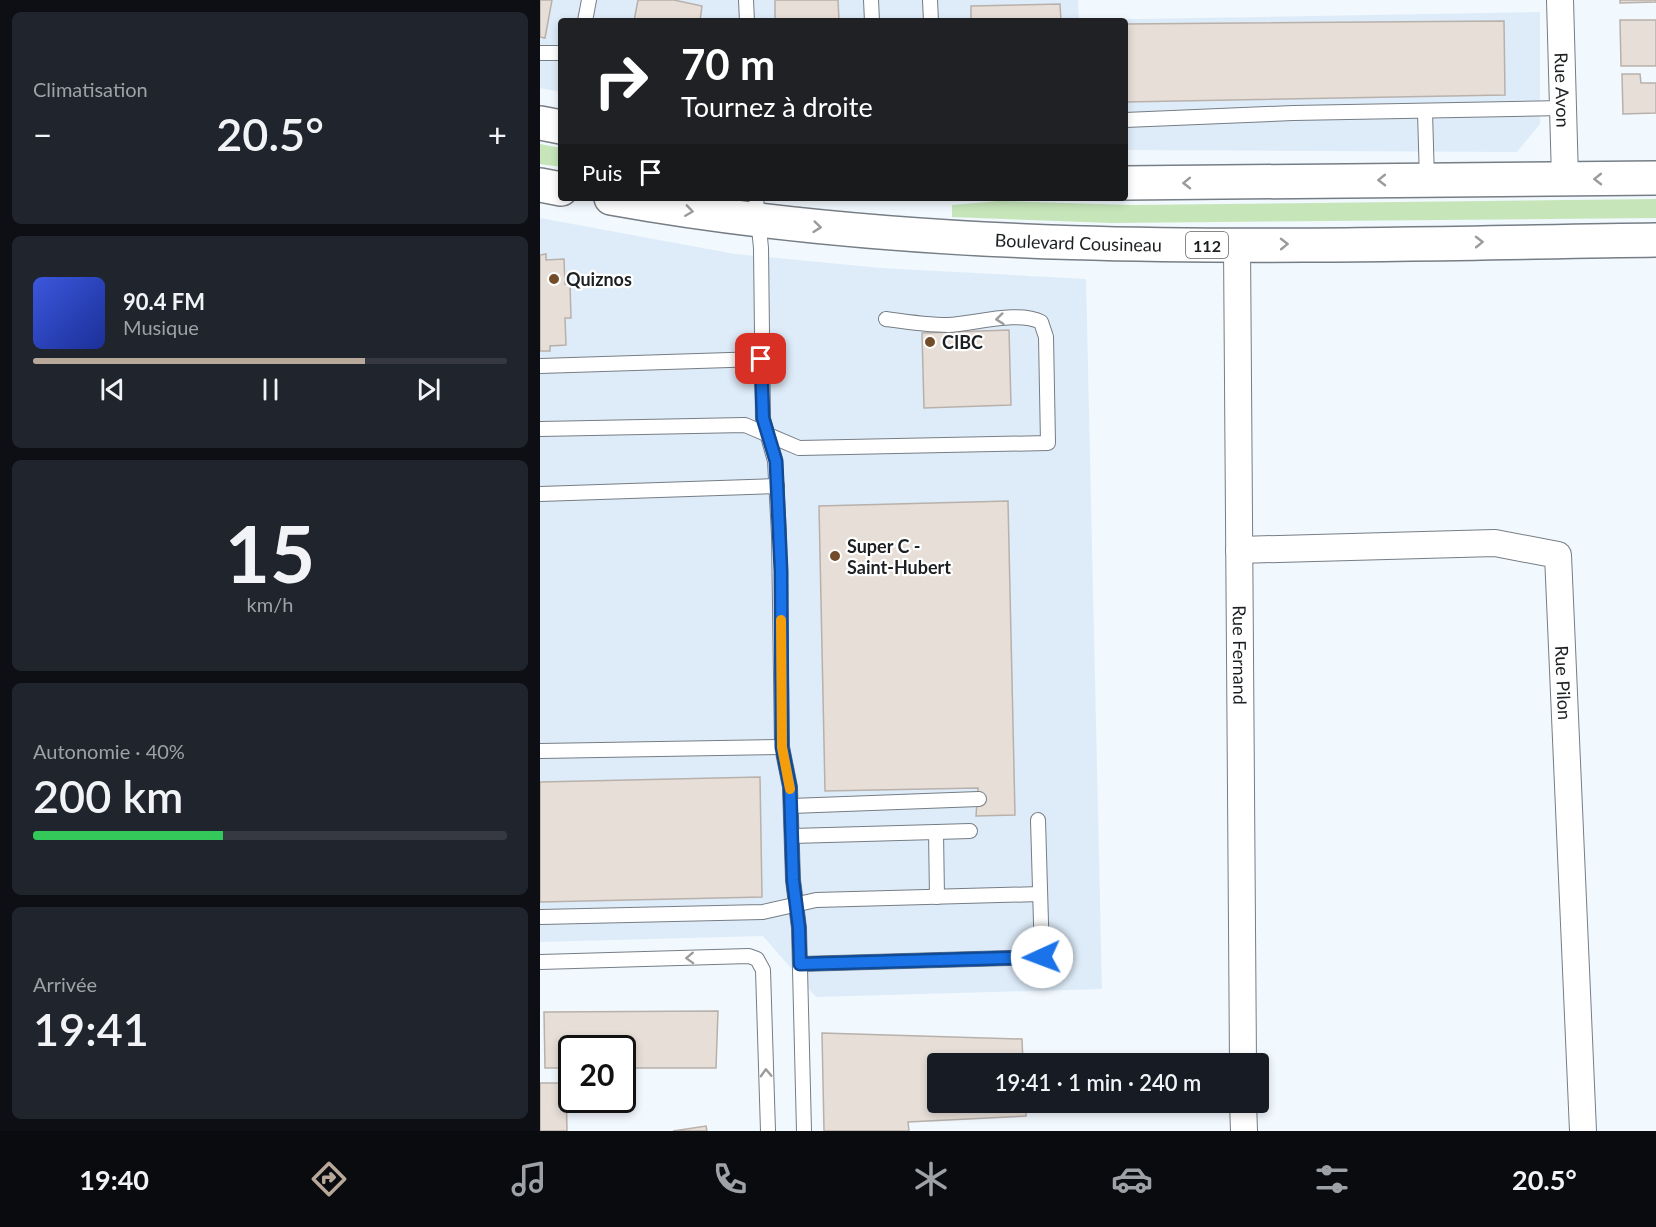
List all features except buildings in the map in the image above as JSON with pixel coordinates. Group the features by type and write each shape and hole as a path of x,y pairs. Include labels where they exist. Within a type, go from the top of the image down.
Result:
{"main road":[{"path":"540,123 558,126"},
{"path":"1128,183 1656,178"},
{"path":"540,185 558,188"},
{"name":"Boulevard Cousineau","path":"651,201 757,209 970,239 1237,245 1656,240"}],"street":[{"name":"Rue Avon","path":"1560,0 1565,179"},
{"name":"Rue Fernand","path":"1237,245 1243,1053"},
{"name":"Rue Pilon","path":"1239,549 1495,543 1558,555 1583,1131"},
{"path":"1243,1113 1244,1131"}],"lane":[{"path":"586,18 589,0"},
{"path":"746,0 747,18"},
{"path":"871,0 872,18"},
{"path":"930,0 931,18"},
{"path":"540,53 558,53"},
{"path":"1128,120 1293,113 1563,108"},
{"path":"1425,112 1427,180"},
{"path":"757,209 763,418 776,461 781,571 782,747 789,778 791,806 800,964 804,1131"},
{"path":"540,429 745,425 799,448 1048,443 1044,325 1032,318 946,325 886,319"},
{"path":"540,366 761,359"},
{"path":"540,494 777,486"},
{"path":"540,752 782,747"},
{"path":"791,806 979,799"},
{"path":"800,964 1042,957 1038,820"},
{"path":"792,836 970,831"},
{"path":"936,832 937,897"},
{"path":"540,918 763,912 816,900 1040,894"},
{"path":"540,962 749,956 757,959 763,970 768,1131"}],"shaded area":[{"path":"540,0 1078,0 1079,18 558,18 558,91 540,88"},
{"path":"1540,12 1540,124 1517,152 1128,150 1128,19"},
{"path":"540,218 735,254 881,268 1086,279 1102,989 816,997 763,936 540,942"}],"green space":[{"path":"540,144 558,147 558,167 540,164"},
{"path":"1656,199 1656,218 1111,223 952,217 952,205 999,201 1131,205"}],"slow traffic":[{"path":"781,620 782,747 790,789"}],"place":[{"name":"Quiznos","path":"554,279"},
{"name":"CIBC","path":"930,342"},
{"name":"Super C - Saint-Hubert","path":"835,556"}],"route":[{"path":"761,359 763,418 776,461 781,571 782,747 790,787 793,880 799,928 800,964 1042,957"}]}
